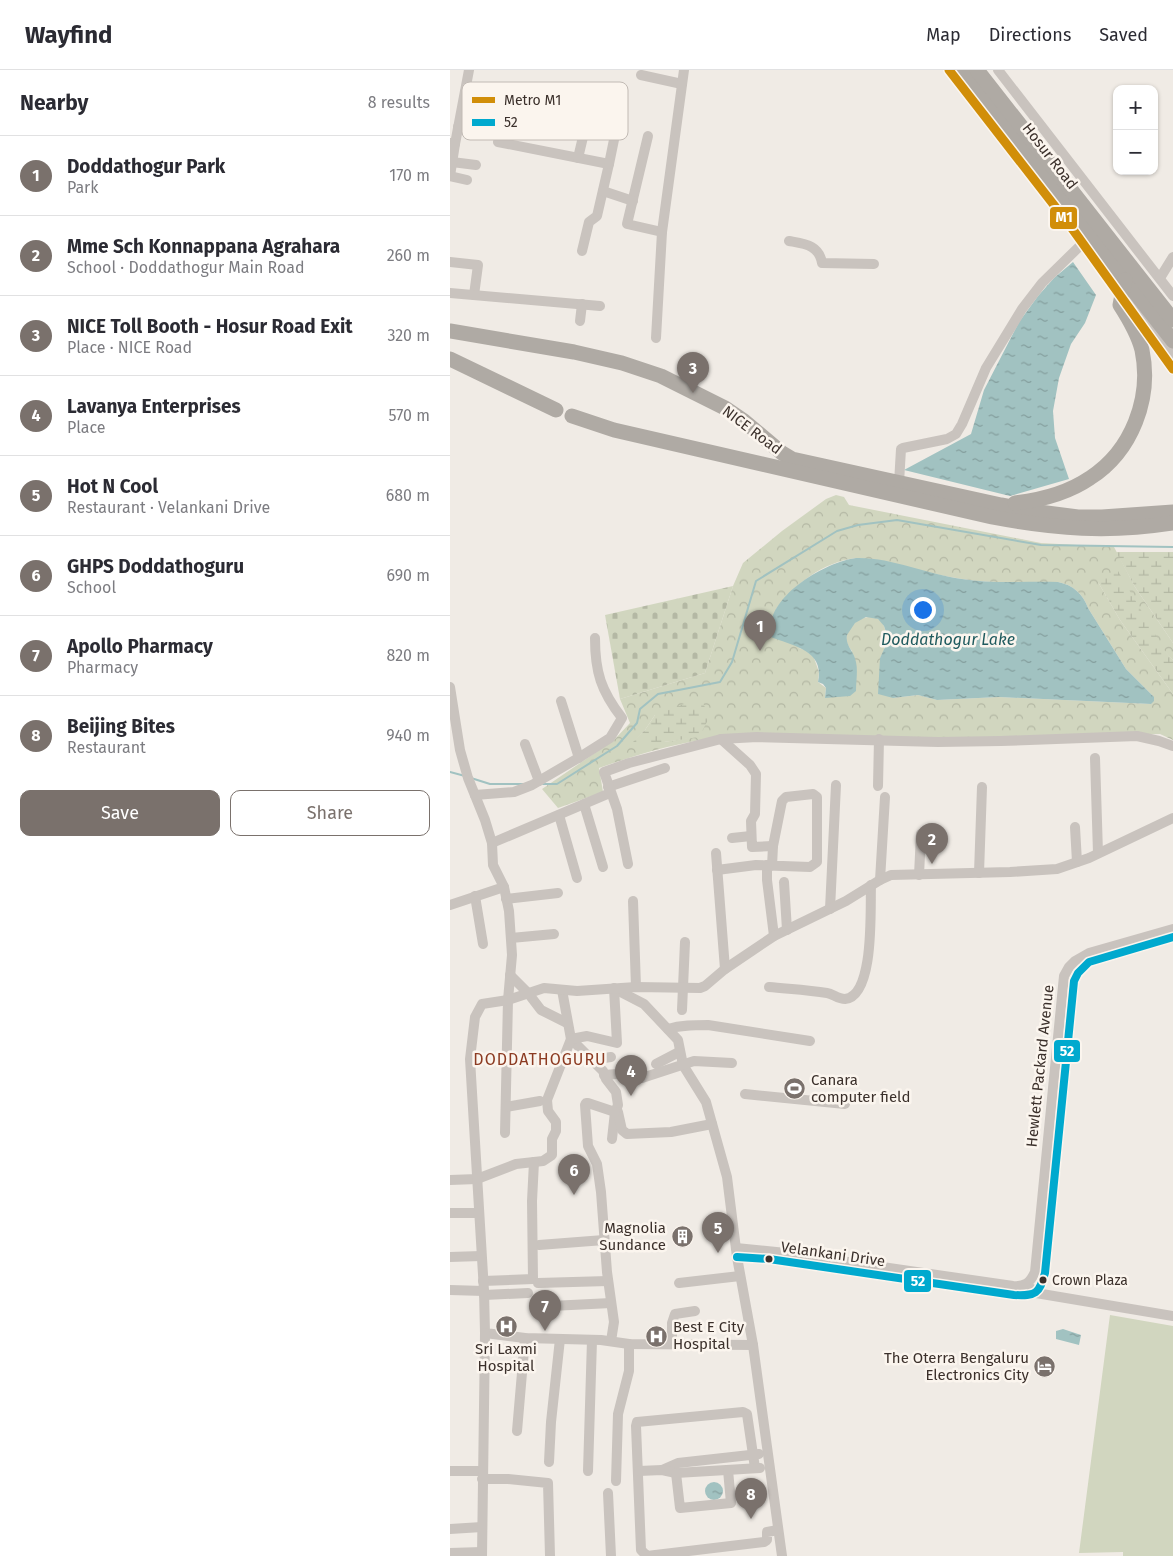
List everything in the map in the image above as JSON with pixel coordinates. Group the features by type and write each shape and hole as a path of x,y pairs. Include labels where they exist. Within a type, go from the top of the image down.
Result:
{"highway":[{"name":"Hosur Road","path":"961,70 1124,285 1173,341"},
{"path":"968,70 1173,332"},
{"path":"977,70 1173,320"},
{"name":"Hosur Road","path":"983,70 1173,312"},
{"path":"1001,505 1044,498 1080,484 1105,466 1126,441 1142,403 1145,369 1142,348 1134,327 1120,305 1124,285"},
{"name":"NICE Road","path":"450,331 574,352 622,363 653,373 725,408 787,456 1001,505 1078,517 1121,517 1173,512"},
{"path":"450,359 556,410"},
{"name":"NICE Road","path":"572,416 614,430 992,517 1058,528 1122,529"},
{"path":"1122,529 1173,523"},
{"path":"1122,529 1139,533 1173,532"}],"street":[{"path":"656,338 662,232 684,70"},
{"path":"952,70 1085,241 1124,285"},
{"name":"Hosur Road","path":"998,70 1173,296"},
{"path":"641,75 682,84"},
{"path":"462,107 453,143 450,176 467,180"},
{"path":"458,127 462,128"},
{"path":"648,136 627,224 662,232"},
{"path":"578,158 582,140"},
{"path":"582,250 589,222 597,216 614,140"},
{"path":"498,142 609,164"},
{"path":"452,162 476,165"},
{"path":"603,191 632,201"},
{"path":"789,241 807,244 817,249 822,264 874,264"},
{"path":"899,482 901,450 948,439 956,434 986,368 1022,309 1042,283 1085,241"},
{"path":"1160,278 1173,257"},
{"path":"450,262 478,266 474,295"},
{"name":"Hosur Road","path":"1124,285 1173,354"},
{"path":"450,293 600,306"},
{"path":"580,321 582,304"},
{"path":"475,795 522,790 610,738 622,718 606,696 595,655 595,638"},
{"path":"450,687 460,750 468,778 485,820 492,843 493,865 504,887 506,898 512,955 508,1000 506,1133"},
{"path":"561,701 579,758"},
{"path":"628,864 617,809 604,772 628,763 721,739 758,737 938,742 1136,736 1173,746"},
{"path":"721,739 750,765 756,774 754,814 751,821 752,847 773,846"},
{"path":"878,739 878,786"},
{"path":"525,744 539,781"},
{"path":"1095,758 1098,854"},
{"path":"492,843 584,804 609,790 665,768"},
{"path":"830,909 836,785"},
{"path":"978,873 982,787"},
{"path":"717,870 770,866 810,867 817,862 817,797 813,794 786,796 782,801 773,846 770,866 767,880 774,936"},
{"path":"880,880 885,797"},
{"path":"584,804 603,867"},
{"path":"559,815 577,878"},
{"path":"450,1552 482,1554 484,1289 470,1059 475,1016 482,1004 508,1000 544,988 577,990 705,986 774,936 846,901 870,885 891,876 1057,869 1098,854 1173,818"},
{"path":"1075,827 1077,862"},
{"path":"919,875 921,834"},
{"path":"732,838 751,836"},
{"path":"716,853 726,969"},
{"path":"784,882 787,930"},
{"path":"769,987 826,993 843,999 853,996 857,992 868,960 870,885"},
{"path":"450,905 504,887"},
{"path":"506,898 558,893"},
{"path":"475,896 483,944"},
{"path":"634,901 636,987"},
{"name":"Hewlett Packard Avenue","path":"1039,1290 1045,1273 1069,967 1089,953 1173,929"},
{"path":"511,938 554,934"},
{"name":"Hewlett Packard Avenue","path":"1069,978 1090,962 1173,938"},
{"path":"682,1010 685,942"},
{"path":"510,975 528,993 541,1010 567,1023"},
{"name":"Hewlett Packard Avenue","path":"1028,1282 1035,1272 1069,978"},
{"path":"614,988 644,1004 678,1040 679,1052 684,1065 706,1102 727,1177 736,1253 753,1345 782,1556"},
{"path":"571,1039 587,1036 617,1042 614,988"},
{"path":"562,990 571,1039 603,1071 606,1079 616,1092 618,1098 612,1139"},
{"path":"668,1029 676,1026 708,1025 810,1041"},
{"path":"450,1180 477,1180 516,1164 543,1161 552,1155 552,1139 556,1131 556,1122 548,1111 547,1100 571,1039"},
{"path":"656,1064 679,1052"},
{"path":"591,1060 611,1057"},
{"path":"642,1078 694,1061 732,1063"},
{"path":"604,1075 617,1074"},
{"path":"745,1094 845,1104"},
{"path":"506,1107 540,1101"},
{"path":"611,1341 614,1322 608,1281 597,1164 588,1146 585,1105 588,1103 616,1111"},
{"path":"616,1111 622,1130 627,1134 671,1132 712,1124"},
{"path":"484,1289 533,1279 532,1217 534,1162"},
{"path":"450,1212 479,1213"},
{"path":"539,1245 604,1240"},
{"name":"Velankani Drive","path":"736,1253 786,1253 1022,1287 1028,1282"},
{"name":"Velankani Drive","path":"736,1253 1014,1295 1024,1296 1039,1290 1173,1316"},
{"path":"450,1257 481,1256"},
{"path":"679,1283 740,1276"},
{"path":"538,1283 608,1281"},
{"path":"1028,1282 1039,1290"},
{"path":"450,1290 484,1289 528,1293"},
{"path":"551,1306 611,1303"},
{"path":"672,1344 672,1323 675,1314 695,1310"},
{"path":"485,1333 525,1338 611,1341 629,1344 753,1345"},
{"path":"517,1431 525,1338"},
{"path":"549,1462 551,1422 560,1339"},
{"path":"588,1470 592,1340"},
{"path":"616,1481 618,1414 629,1371 629,1344"},
{"path":"755,1468 747,1414 743,1412 641,1420 637,1422 641,1550 647,1556 764,1542 767,1540 767,1532 778,1530"},
{"path":"662,1470 678,1463 768,1454"},
{"path":"712,1459 712,1471"},
{"path":"639,1471 662,1470 676,1473 769,1467"},
{"path":"676,1473 680,1508 731,1503 728,1470"},
{"path":"450,1471 548,1483 550,1556"},
{"path":"608,1493 611,1556"},
{"path":"450,1529 482,1527"}],"green space":[{"path":"836,495 844,497 849,505 1041,543 1114,547 1135,587 1173,643 1173,660 1098,582 1120,620 1173,694 1173,740 1160,734 968,739 728,736 662,748 599,768 603,792 558,808 542,789 614,740 630,723 620,699 705,673 733,586 743,563 782,531 826,499","holes":["856,558 974,581 1058,582 1068,585 1083,598 1126,669 1153,696 1151,704 999,697 937,700 918,695 893,698 880,658 886,641 883,624 877,618 868,617 852,625 847,633 847,642 852,651 825,697 826,688 818,682 819,672 814,658 808,651 799,648 776,609 792,591 821,569 844,560","655,715 699,736 664,742 634,742"]},
{"path":"1116,552 1173,552 1173,643 1135,587"},
{"path":"1118,571 1165,651 1173,660 1173,694 1120,620 1098,582"},
{"path":"733,586 705,673 620,699 605,615"},
{"path":"702,700 709,718 699,737 664,742 633,742 645,730 655,715 684,704"},
{"path":"1110,1315 1173,1326 1173,1556 1123,1556 1123,1552 1079,1553"}],"water":[{"path":"1073,262 1096,295 1085,323 1071,344 1059,378 1053,411 1055,438 1069,479 1010,496 904,470 971,434 984,390 1019,322 1054,278"},
{"name":"Doddathogur Lake","path":"856,558 882,560 949,577 974,581 1058,582 1068,585 1083,598 1126,669 1154,697 1154,701 1151,704 999,697 937,700 918,695 893,698 878,694 880,658 886,645 886,632 878,619 866,617 855,623 847,635 847,642 857,665 856,691 850,696 825,698 826,688 818,682 819,671 817,663 812,656 797,647 771,637 771,623 776,609 798,585 828,567"},
{"path":"1063,1329 1081,1335 1079,1345 1056,1339 1056,1331"},
{"path":"710,1482 718,1482 723,1487 721,1498 710,1500 705,1495 705,1487"}],"waterway":[{"path":"543,784 557,784 617,746 637,723 640,709 658,694 720,682 732,662 756,581 837,531 858,525 897,520 1041,545 1173,547"},
{"path":"450,772 465,776"},
{"path":"471,778 490,784 523,784"}],"metro line":[{"name":"M1","path":"949,70 1071,227 1173,369"}],"transit line":[{"name":"52","path":"737,1257 769,1259 1014,1295 1027,1295 1036,1292 1041,1285 1045,1273 1074,981 1078,973 1089,962 1173,937"}],"place":[{"name":"NICE Toll Booth - Hosur Road Exit","path":"693,393"},
{"name":"Doddathogur Park","path":"760,651"},
{"name":"Mme Sch Konnappana Agrahara","path":"932,864"},
{"name":"Canara computer field","path":"795,1089"},
{"name":"Lavanya Enterprises","path":"631,1096"},
{"name":"GHPS Doddathoguru","path":"574,1195"},
{"name":"Magnolia Sundance","path":"682,1237"},
{"name":"Hot N Cool","path":"718,1253"},
{"name":"Crown Plaza","path":"1043,1280"},
{"name":"Sri Laxmi Hospital","path":"506,1326"},
{"name":"Apollo Pharmacy","path":"545,1331"},
{"name":"Best E City Hospital","path":"657,1336"},
{"name":"The Oterra Bengaluru Electronics City","path":"1045,1367"},
{"name":"Beijing Bites","path":"751,1519"}],"district":[{"name":"DODDATHOGURU","path":"540,1059"}]}
